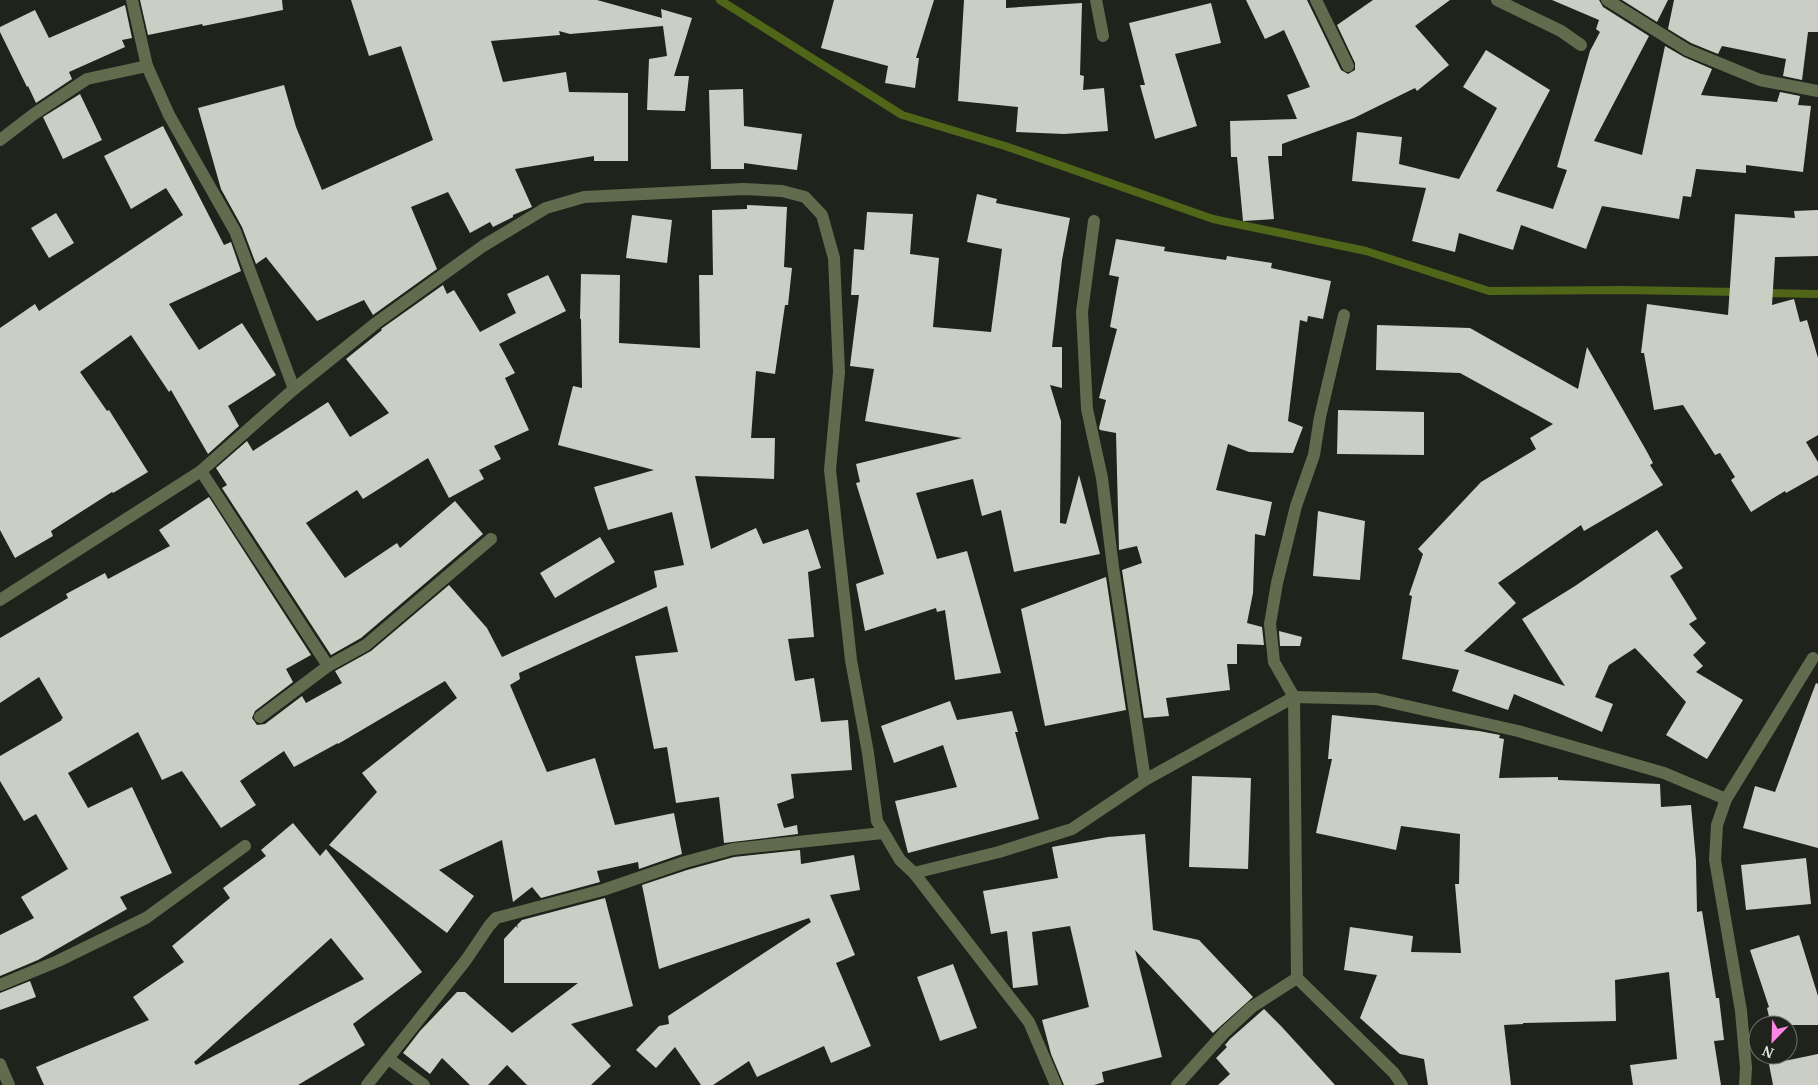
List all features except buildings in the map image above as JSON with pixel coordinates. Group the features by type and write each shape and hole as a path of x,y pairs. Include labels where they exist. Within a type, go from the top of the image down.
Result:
{"street":[{"path":"132,0 147,66 169,115 236,231 294,389"},
{"path":"1096,0 1103,36"},
{"path":"1316,0 1348,66"},
{"path":"1607,0 1687,50 1760,80 1818,91"},
{"path":"1500,1 1561,32 1581,45"},
{"path":"0,140 34,114 87,79 147,66"},
{"path":"0,600 201,471 294,389 376,323 483,246 546,208 584,197 743,189 782,191 805,197 822,216 834,258 838,372 830,470 851,660 868,753 876,821 900,860 914,873 1029,1022 1056,1085"},
{"path":"1094,221 1082,312 1087,410 1102,478 1114,576 1145,780"},
{"path":"1344,315 1320,418 1314,455 1296,506 1277,583 1270,624 1274,662 1294,697 1297,978 1394,1073 1402,1085"},
{"path":"201,471 328,666"},
{"path":"260,717 328,666 366,645 491,539"},
{"path":"1745,1085 1746,1068 1742,1011 1715,860 1717,825 1726,799 1812,658"},
{"path":"914,873 999,852 1072,830 1145,780 1294,697 1376,699 1509,729 1664,774 1726,799"},
{"path":"367,1085 466,960 488,926 496,918 603,890 684,862 733,849 884,833"},
{"path":"0,985 58,961 146,918 245,846"},
{"path":"1177,1085 1224,1033 1252,1007 1297,978"},
{"path":"388,1059 424,1085"},
{"path":"0,1064 9,1085"}],"waterway":[{"path":"720,0 902,115 1005,146 1213,219 1366,251 1489,291 1623,290 1739,292"},
{"path":"1763,293 1818,294"}]}
